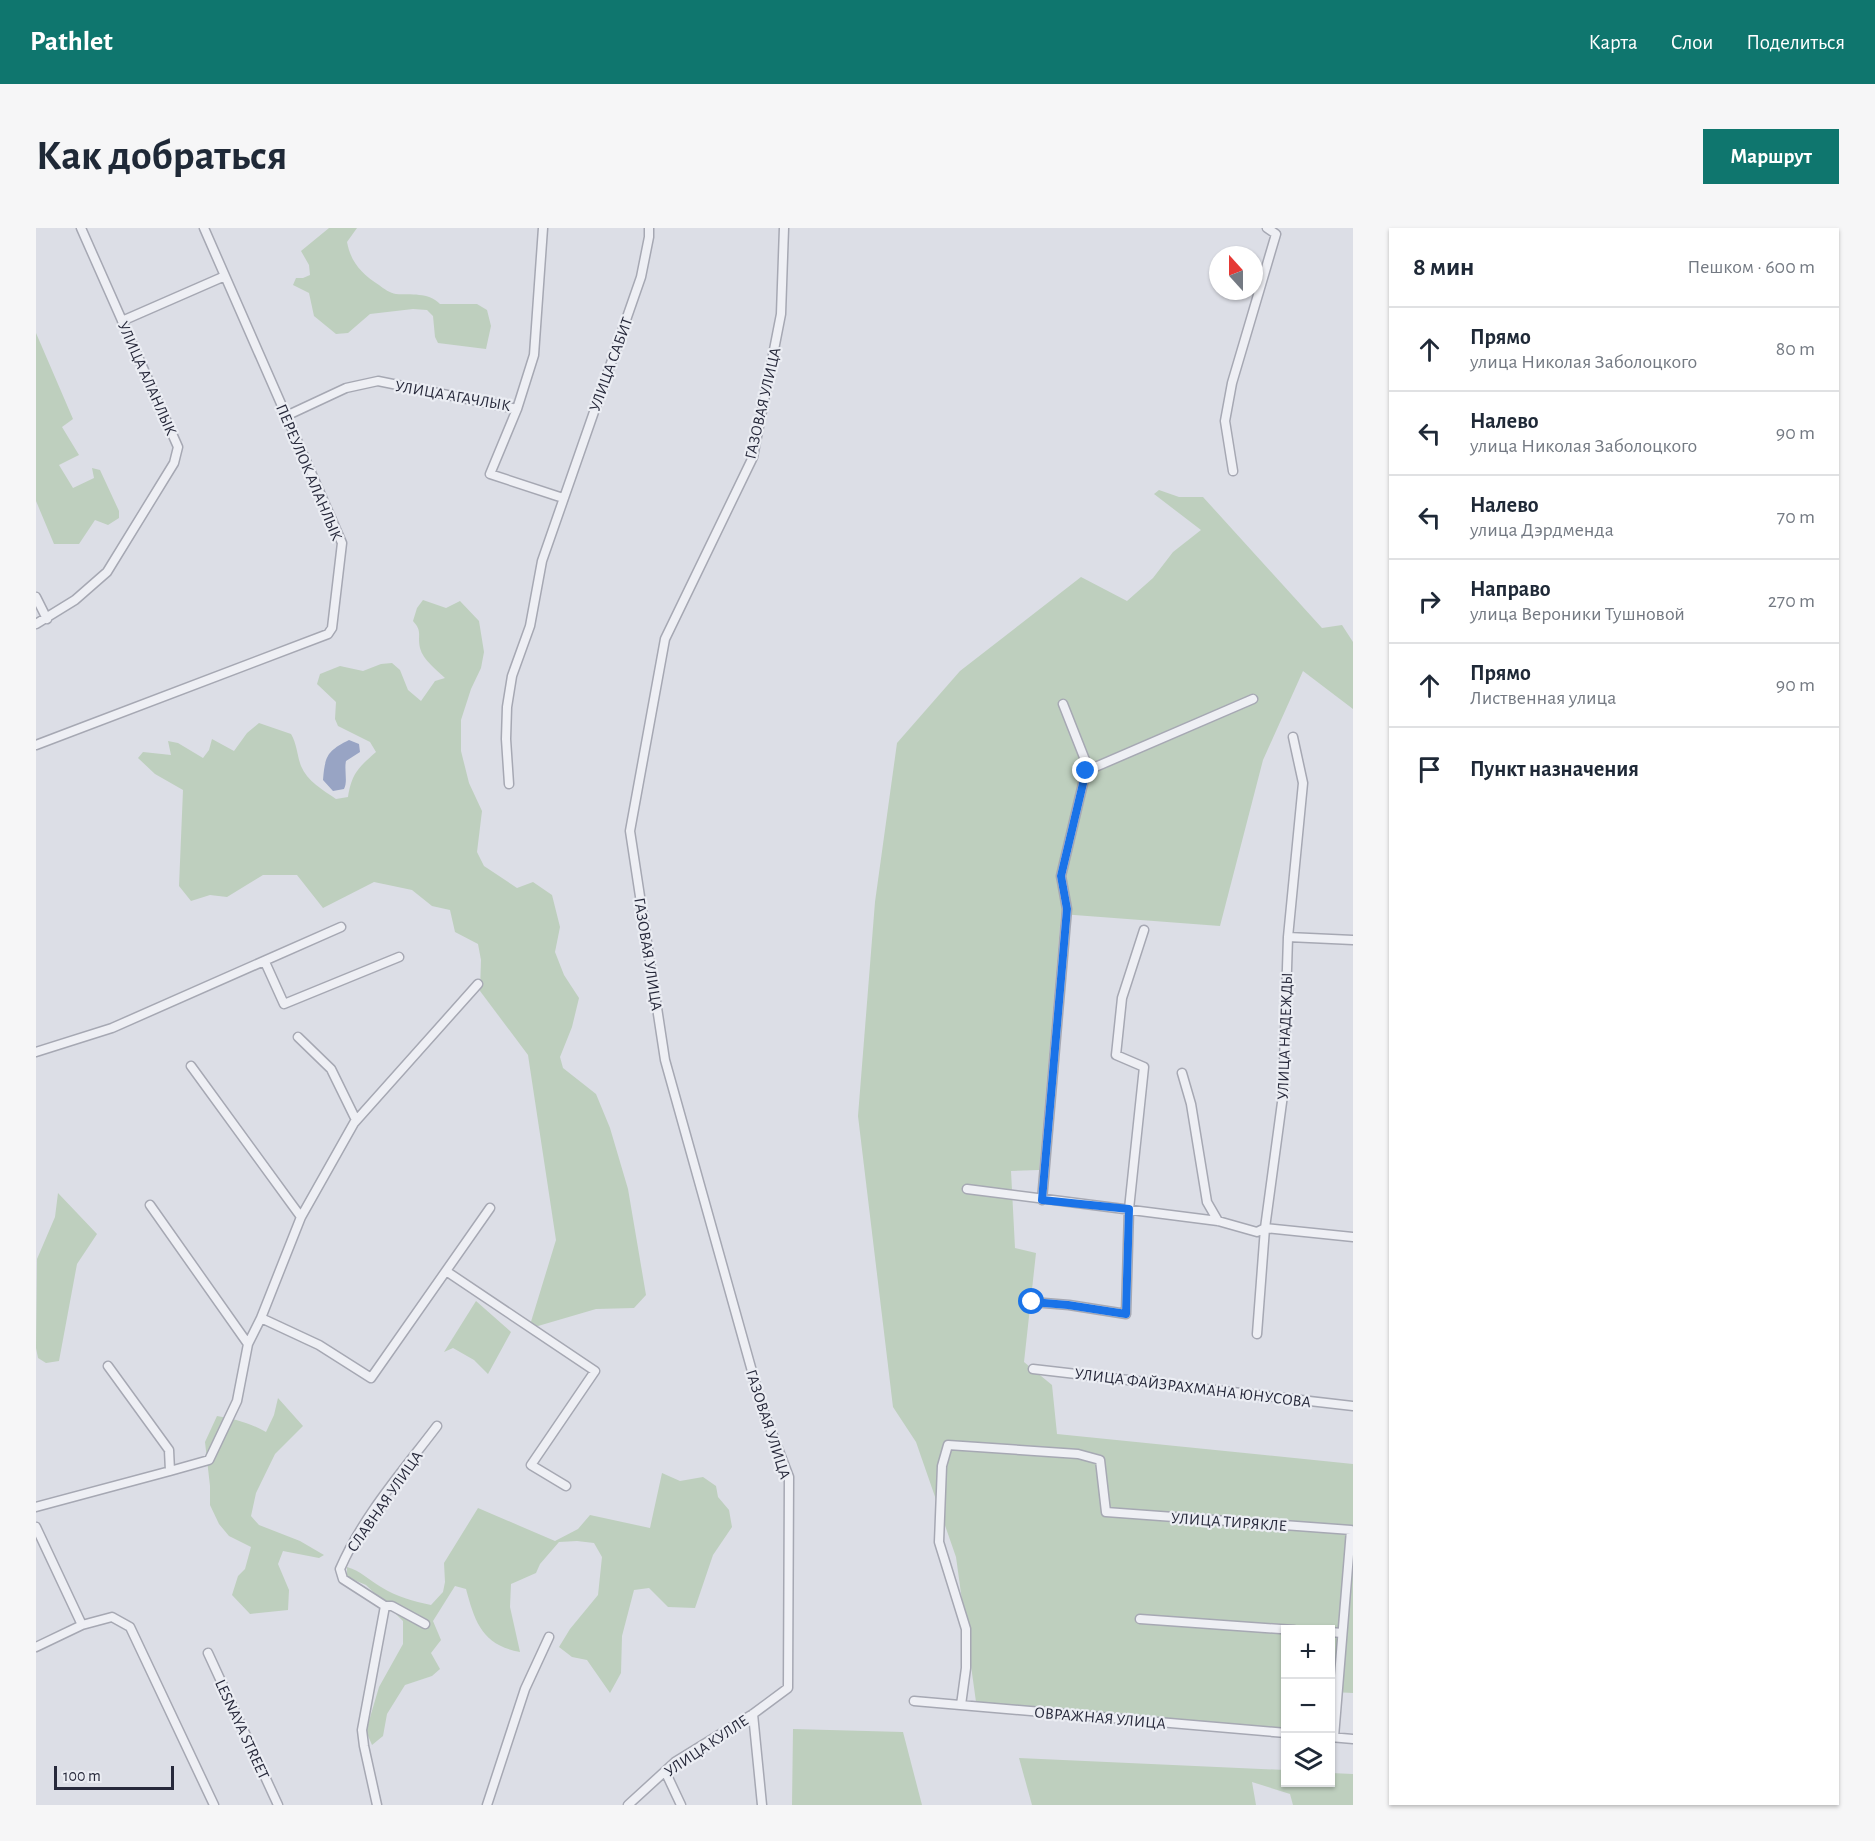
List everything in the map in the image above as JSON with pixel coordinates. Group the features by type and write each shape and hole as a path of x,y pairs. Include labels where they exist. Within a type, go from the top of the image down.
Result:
{"street":[{"name":"УЛИЦА АЛАНЛЫК","path":"36,624 75,600 107,572 174,462 178,447 81,228"},
{"name":"ПЕРЕУЛОК АЛАНЛЫК","path":"36,745 331,631 342,543 204,228"},
{"name":"УЛИЦА АГАЧЛЫК","path":"286,416 346,388 378,381 517,409 534,355 543,228"},
{"name":"УЛИЦА САБИТ","path":"509,784 506,739 507,707 512,676 530,626 542,561 562,498 641,277 649,228"},
{"name":"ГАЗОВАЯ УЛИЦА","path":"784,228 782,314 753,457 665,639 630,831 665,1060 762,1407 789,1477 788,1688"},
{"path":"1233,471 1225,422 1232,383 1276,234 1267,228"},
{"path":"123,321 225,276"},
{"path":"517,409 490,474 562,498"},
{"path":"36,597 47,619"},
{"path":"1042,1200 1067,909 1061,876 1086,771 1254,699"},
{"path":"1063,704 1089,770"},
{"name":"УЛИЦА НАДЕЖДЫ","path":"1257,1334 1265,1228 1283,1095 1288,937 1303,783 1293,737"},
{"path":"36,1052 112,1028 341,927"},
{"path":"1032,1302 1126,1314 1129,1209 1144,1067 1116,1055 1122,998 1144,930"},
{"path":"1288,937 1353,940"},
{"path":"265,962 284,1004 399,957"},
{"path":"36,1507 209,1460 237,1401 248,1344 261,1318 301,1216 356,1120 477,984"},
{"path":"298,1037 331,1069 356,1120"},
{"path":"191,1066 301,1216"},
{"path":"1182,1072 1191,1104 1207,1202 1218,1221"},
{"path":"967,1189 1218,1221 1257,1232 1265,1228 1353,1237"},
{"path":"150,1205 248,1344"},
{"path":"261,1318 319,1345 370,1378 490,1208"},
{"path":"446,1271 595,1371 531,1465 566,1486"},
{"path":"108,1366 169,1450 170,1471"},
{"name":"УЛИЦА ФАЙЗРАХМАНА ЮНУСОВА","path":"1033,1368 1353,1406"},
{"name":"СЛАВНАЯ УЛИЦА","path":"385,1606 344,1579 340,1569 346,1555 377,1505 437,1426"},
{"name":"УЛИЦА ТИРЯКЛЕ","path":"961,1705 966,1668 966,1629 939,1542 942,1466 948,1445 1078,1454 1100,1460 1106,1512 1351,1530 1342,1633"},
{"path":"36,1527 38,1538 82,1625"},
{"path":"377,1805 362,1730 385,1606 392,1606 425,1624"},
{"path":"36,1647 82,1625 112,1617 130,1627 214,1805"},
{"path":"1140,1619 1281,1628"},
{"path":"1332,1733 1342,1633 1335,1632"},
{"path":"487,1805 525,1689 549,1637"},
{"name":"LESNAYA STREET","path":"208,1653 278,1805"},
{"name":"УЛИЦА КУЛЛЕ","path":"628,1805 675,1762 753,1714 788,1688"},
{"name":"ОВРАЖНАЯ УЛИЦА","path":"914,1701 1281,1733"},
{"path":"753,1714 762,1805"},
{"path":"1335,1737 1353,1739"},
{"path":"664,1771 681,1805"}],"green space":[{"path":"329,228 357,228 347,242 354,262 362,272 389,292 425,296 440,304 477,304 487,310 491,326 486,349 438,343 435,337 433,316 427,310 413,309 370,314 348,333 336,334 314,316 309,293 293,285 296,278 310,275 309,265 301,251"},
{"path":"36,333 73,419 62,427 79,455 59,465 73,488 94,478 92,468 100,470 119,511 119,518 108,525 95,520 79,544 54,544 36,501"},
{"path":"1159,490 1179,497 1203,497 1322,628 1342,625 1353,642 1353,709 1303,671 1263,760 1220,926 1061,914 1039,1170 1011,1171 1015,1248 1036,1253 1024,1362 1052,1385 1057,1434 1353,1464 1353,1693 1335,1692 1335,1625 1281,1625 1281,1728 976,1702 956,1557 916,1442 893,1407 858,1116 875,902 897,743 960,671 1081,577 1127,601 1153,578 1173,552 1201,530 1154,494"},
{"path":"423,600 446,608 460,601 479,621 484,652 481,668 461,720 461,751 469,783 482,811 477,852 484,866 517,888 533,882 552,895 560,927 555,952 564,975 579,998 572,1027 560,1057 563,1068 596,1094 610,1128 628,1189 646,1295 634,1308 596,1309 538,1326 530,1325 556,1240 528,1055 480,991 481,960 478,944 455,932 450,910 432,906 412,890 374,882 323,908 297,875 263,875 227,897 210,895 191,901 179,886 183,790 155,774 138,758 143,752 171,755 168,741 178,743 203,758 209,750 212,739 234,751 247,733 259,723 291,734 301,766 307,776 336,799 348,797 357,772 376,752 370,742 338,726 335,719 336,702 317,684 320,674 340,666 363,671 381,664 392,663 400,670 408,690 421,701 435,681 445,678 427,661 420,648 419,631 413,621 417,608"},
{"path":"58,1193 97,1234 77,1264 59,1361 46,1363 38,1358 36,1348 37,1259 55,1217"},
{"path":"476,1301 511,1332 488,1374 474,1360 453,1348 444,1352"},
{"path":"278,1398 303,1426 275,1454 256,1493 251,1516 259,1525 300,1541 324,1555 319,1558 283,1551 278,1564 289,1590 288,1610 250,1614 232,1595 238,1576 245,1569 251,1547 229,1536 219,1524 210,1505 205,1442 217,1416 242,1422 266,1432 274,1415"},
{"path":"662,1473 680,1481 703,1477 716,1486 718,1497 729,1510 732,1527 713,1555 695,1608 668,1607 649,1588 634,1590 622,1636 621,1673 610,1693 587,1660 572,1657 559,1647 570,1629 598,1595 602,1557 594,1543 559,1542 540,1564 536,1573 511,1584 510,1607 520,1652 507,1649 489,1638 477,1622 466,1589 455,1586 433,1621 441,1640 431,1653 440,1669 432,1676 405,1685 387,1714 383,1736 372,1745 366,1731 379,1687 403,1644 403,1621 366,1585 347,1577 347,1567 393,1593 431,1605 443,1592 444,1563 478,1508 555,1541 578,1529 590,1515 650,1528"},
{"path":"793,1729 903,1732 922,1805 792,1805"},
{"path":"1019,1758 1281,1770 1281,1787 1335,1787 1335,1773 1353,1774 1353,1805 1293,1805 1290,1794 1252,1782 1256,1805 1032,1805"}],"water":[{"path":"349,740 359,744 360,752 346,761 344,789 333,791 323,780 326,760 332,751"}],"route":[{"path":"1032,1302 1126,1314 1129,1209 1042,1200 1067,909 1061,876 1086,771"}]}
